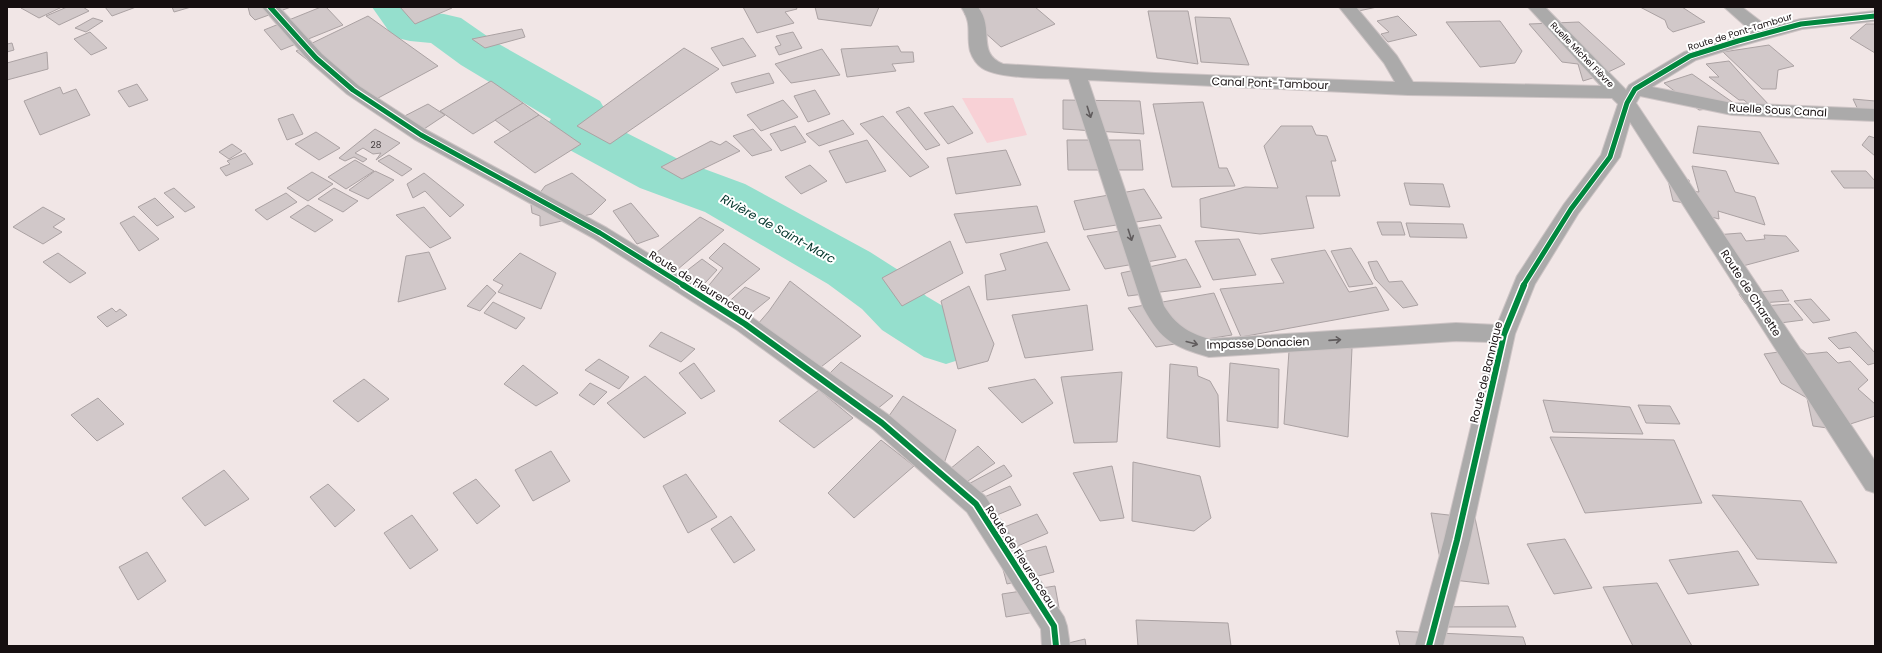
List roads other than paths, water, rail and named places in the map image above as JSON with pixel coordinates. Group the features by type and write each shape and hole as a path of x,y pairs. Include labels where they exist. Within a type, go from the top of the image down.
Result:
{"street":[{"name":"Route de Fleurenceau","path":"270,7 316,58 353,90 421,135 600,233 626,249 745,324 882,423 976,504 1054,626 1056,646"},
{"name":"Canal Pont-Tambour","path":"969,7 974,12 978,21 978,50 980,56 992,67 1077,75 1408,89 1627,95"},
{"path":"1347,7 1391,60 1408,89"},
{"name":"Ruelle Michel Fièvre","path":"1536,7 1627,95"},
{"path":"1732,7 1766,34"},
{"name":"Route de Pont-Tambour","path":"1627,95 1690,56 1801,24 1854,12 1875,16"},
{"name":"Impasse Donacien","path":"1077,75 1154,307 1163,324 1182,340 1209,348 1456,332 1504,334"},
{"name":"Ruelle Sous Canal","path":"1627,95 1732,110 1875,115"},
{"name":"Route de Bannique","path":"1429,646 1457,540 1504,334 1525,282 1571,208 1610,157 1627,95"},
{"name":"Route de Charette","path":"1627,95 1875,482"}],"waterway":[{"name":"Rivière de Saint-Marc","path":"396,7 410,26 444,29 479,54 581,113 572,128 660,174 725,198 849,268 884,292 904,313 946,339"}]}
